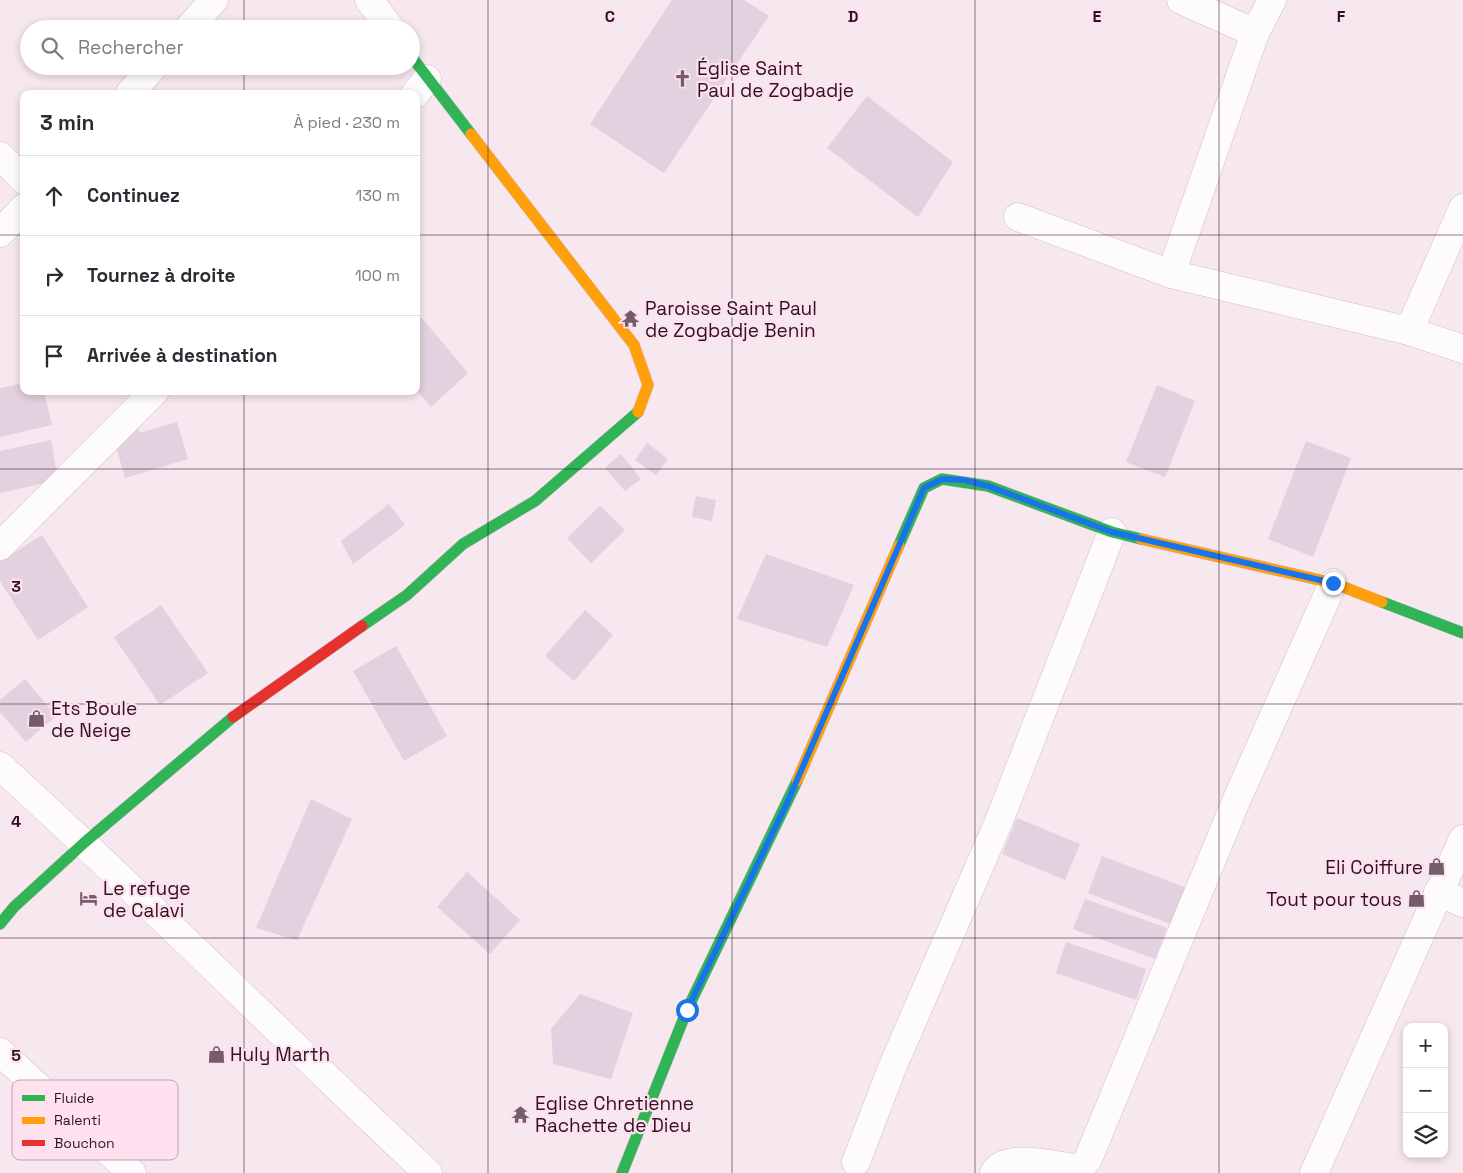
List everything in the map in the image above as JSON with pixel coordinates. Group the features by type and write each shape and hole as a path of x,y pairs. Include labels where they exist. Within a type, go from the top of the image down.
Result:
{"street":[{"path":"196,20 214,0"},
{"path":"369,0 384,20"},
{"path":"1181,0 1255,33"},
{"path":"1171,274 1255,33 1272,0"},
{"path":"133,90 146,75"},
{"path":"0,924 14,907 85,842 247,705 407,595 463,544 535,501 638,413 648,385 634,345 481,144 421,86"},
{"path":"0,156 20,176"},
{"path":"1409,331 1463,208"},
{"path":"0,233 20,212"},
{"path":"1018,217 1171,274 1409,331 1463,348"},
{"path":"0,546 151,395"},
{"path":"622,1173 687,1010 787,803 924,488 942,479 964,480 988,486 1112,532 1333,583 1463,633"},
{"path":"856,1162 892,1068 999,821 1112,532"},
{"path":"994,1173 1004,1163 1014,1160 1074,1168 1083,1165 1088,1159 1237,799 1333,583"},
{"path":"0,766 85,842 321,1073 428,1173"},
{"path":"1314,1173 1438,892 1463,840"},
{"path":"1438,892 1463,903"},
{"path":"0,1052 31,1080"},
{"path":"118,1160 132,1173"}],"building":[{"path":"672,0 744,0 769,16 664,173 590,124"},
{"path":"867,96 953,162 918,217 827,148"},
{"path":"420,318 468,373 431,407 420,395"},
{"path":"20,384 20,395 45,395 52,425 0,437 0,388"},
{"path":"1157,385 1195,401 1165,477 1126,462"},
{"path":"177,422 188,459 125,478 113,436 138,428 140,433"},
{"path":"51,440 58,480 0,493 0,451"},
{"path":"1306,441 1351,458 1313,557 1268,539"},
{"path":"647,443 668,459 656,475 635,460"},
{"path":"621,454 641,479 625,491 605,468"},
{"path":"696,496 716,500 712,521 692,517"},
{"path":"389,504 405,525 353,564 341,541"},
{"path":"600,506 625,530 591,563 567,538"},
{"path":"42,535 88,607 38,640 0,581 0,562"},
{"path":"766,554 854,585 827,647 737,619"},
{"path":"161,605 208,673 160,705 114,637"},
{"path":"585,610 613,635 574,681 545,656"},
{"path":"396,646 447,736 404,761 353,671"},
{"path":"25,679 56,716 26,742 0,712 0,700"},
{"path":"311,799 352,819 297,940 256,928"},
{"path":"1017,818 1080,844 1065,880 1002,854"},
{"path":"1102,856 1187,888 1173,925 1088,893"},
{"path":"467,872 520,920 490,954 437,907"},
{"path":"1085,899 1167,928 1155,959 1073,929"},
{"path":"1066,942 1146,969 1136,1000 1056,973"},
{"path":"580,994 633,1013 611,1079 553,1064 551,1029"}],"traffic: fast":[{"path":"420,68 471,134"},
{"path":"362,626 407,595 463,544 535,501 638,412"},
{"path":"899,545 924,488 942,479 988,486 1112,532 1141,539"},
{"path":"1382,602 1463,633"},
{"path":"0,924 14,907 85,842 233,717"},
{"path":"622,1173 687,1010 797,781"}],"traffic: slow":[{"path":"471,134 634,345 648,385 638,412"},
{"path":"1141,539 1333,583 1382,602"},
{"path":"797,781 899,545"}],"traffic: jam":[{"path":"233,717 362,626"}],"place":[{"name":"Église Saint Paul de Zogbadje","path":"683,79"},
{"name":"Paroisse Saint Paul de Zogbadje Benin","path":"631,319"},
{"name":"Ets Boule de Neige","path":"37,719"},
{"name":"Eli Coiffure","path":"1437,867"},
{"name":"Le refuge de Calavi","path":"89,899"},
{"name":"Tout pour tous","path":"1416,899"},
{"name":"Huly Marth","path":"216,1054"},
{"name":"Eglise Chretienne Rachette de Dieu","path":"521,1114"}],"route":[{"path":"687,1010 787,803 924,488 942,479 964,480 988,486 1112,532 1333,583"}]}
